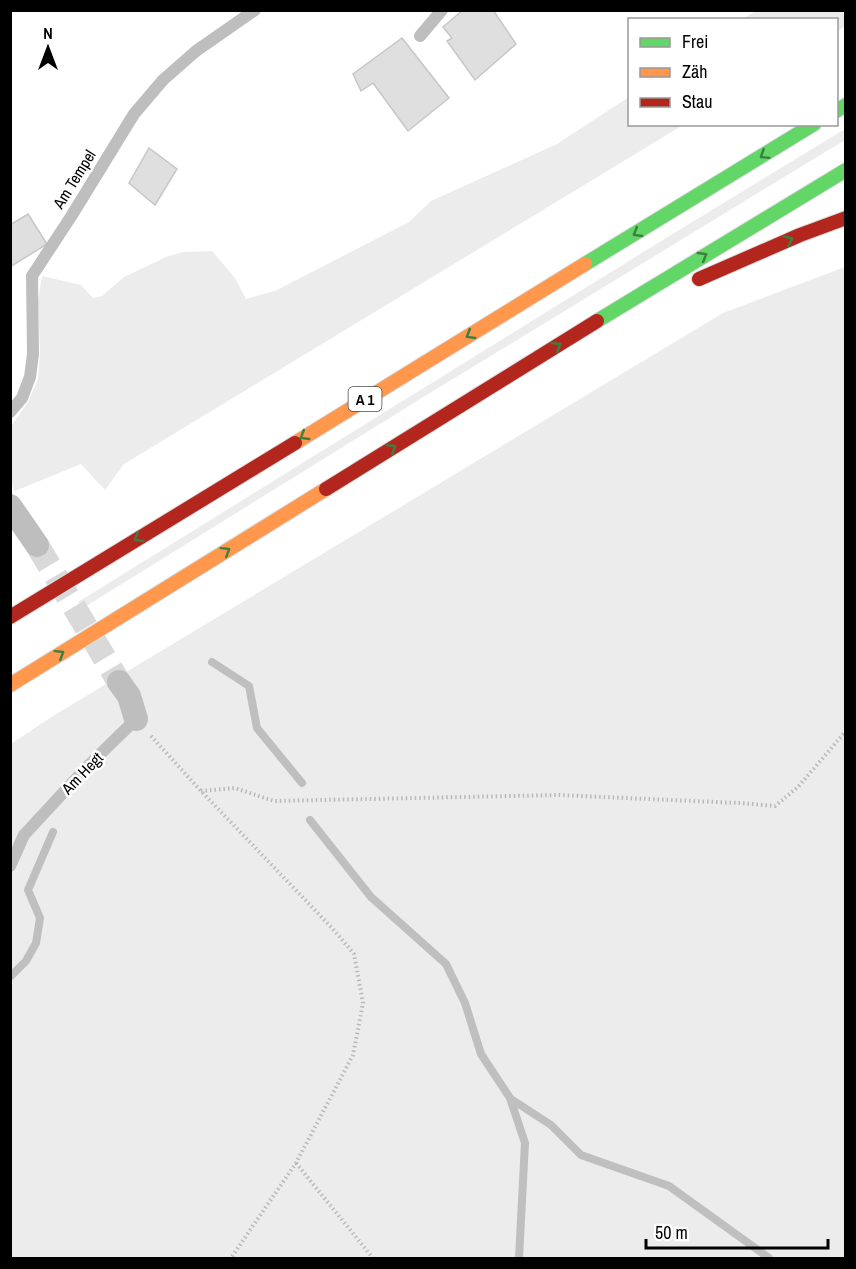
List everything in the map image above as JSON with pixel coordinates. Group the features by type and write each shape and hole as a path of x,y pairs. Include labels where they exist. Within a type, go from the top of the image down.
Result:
{"highway":[{"name":"A 1","path":"10,617 811,126"},
{"path":"10,685 582,330 846,170"},
{"path":"691,283 800,235 846,218"},
{"path":"582,330 669,292"},
{"path":"10,608 43,596"}],"street":[{"path":"10,506 37,545"},
{"path":"119,682 129,696 136,719"}],"lane":[{"name":"Am Tempel","path":"10,412 22,398 30,377 33,354 32,276 134,114 163,80 196,51 255,10"},
{"path":"420,36 442,10"},
{"name":"Am Hegt","path":"10,866 24,835 86,768 136,719"}],"path":[{"path":"136,719 354,954 363,1003 353,1056 296,1163 231,1258"},
{"path":"201,791 235,788 274,801 559,795 775,806 798,787 846,731"},
{"path":"296,1163 374,1258"}],"shaded area":[{"path":"757,10 845,11 845,26 838,31 838,18 745,18"},
{"path":"628,98 628,126 681,126 124,464 105,490 81,464 15,491 11,484 10,428 28,402 38,379 40,354 38,300 42,276 81,285 93,298 102,296 124,277 166,257 183,252 212,251 235,278 246,299 277,290 409,222 431,201 557,144"},
{"path":"845,129 845,140 83,608 78,602 666,238"},
{"path":"845,267 845,1258 11,1258 11,744 53,716 723,313"}],"building":[{"path":"463,10 493,10 516,44 475,80 447,41 452,38 443,27"},
{"path":"402,38 449,98 408,131 373,83 361,91 353,74"},
{"path":"149,148 177,169 155,205 129,183"},
{"path":"28,214 47,244 10,267 10,225"}],"waterway":[{"path":"212,662 249,686 257,728 302,783"},
{"path":"310,820 371,897 446,964 465,1003 481,1054 510,1098 525,1143 519,1258"},
{"path":"10,977 26,961 36,943 40,918 28,890 53,832"},
{"path":"511,1099 551,1125 581,1155 669,1186 769,1258"}],"tunnel":[{"path":"37,545 119,682"}],"traffic: fast":[{"path":"838,110 846,105"},
{"path":"585,264 811,126"},
{"path":"597,321 846,170"}],"traffic: slow":[{"path":"295,443 585,264"},
{"path":"10,685 326,489"}],"traffic: jam":[{"path":"699,279 800,235 846,218"},
{"path":"326,489 597,321"},
{"path":"10,617 295,443"}]}
